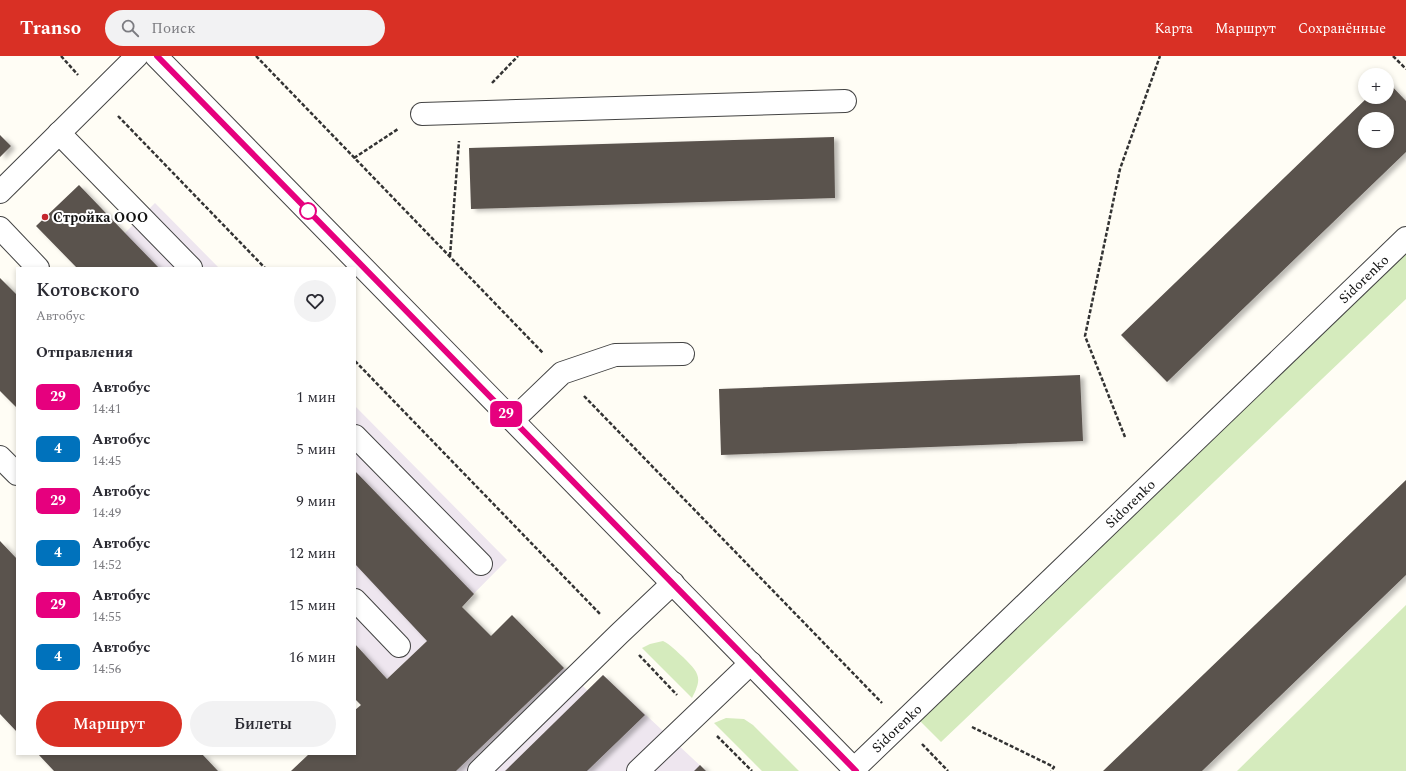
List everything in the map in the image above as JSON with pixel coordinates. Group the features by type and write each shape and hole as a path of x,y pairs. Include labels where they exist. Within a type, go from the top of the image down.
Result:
{"street":[{"path":"0,192 137,56"},
{"path":"156,56 752,663 855,770"},
{"path":"422,114 845,101"},
{"path":"59,133 190,267"},
{"path":"0,228 37,267"},
{"name":"Sidorenko","path":"855,770 901,722 1406,238"},
{"path":"513,420 562,373 615,355 683,354"},
{"path":"356,437 481,564"},
{"path":"0,457 16,473"},
{"path":"479,771 673,583"},
{"path":"356,601 399,646"},
{"path":"638,771 752,663"}],"path":[{"path":"60,56 264,267"},
{"path":"256,56 948,771"},
{"path":"450,256 462,113 518,56"},
{"path":"1125,437 1085,336 1120,169 1160,56"},
{"path":"1393,56 1406,70"},
{"path":"354,158 422,114"},
{"path":"356,362 696,715 752,771"},
{"path":"972,727 1054,767 1051,771"}],"shaded area":[{"path":"155,203 218,267 89,267"},
{"path":"356,407 507,560 387,679 356,645"},
{"path":"564,668 588,691 603,675 706,771 456,771"}],"green space":[{"path":"1406,254 1406,299 941,742 920,721"},
{"path":"1406,605 1406,771 1237,771"},
{"path":"663,641 671,646 696,671 698,680 692,698 642,648 650,644"},
{"path":"726,718 744,719 753,725 799,771 762,771 714,723"}],"building":[{"path":"1394,88 1406,101 1406,152 1167,382 1121,335 1361,104 1394,104"},
{"path":"0,135 11,146 0,157"},
{"path":"834,137 835,198 471,209 469,148"},
{"path":"79,185 158,267 76,267 36,226"},
{"path":"0,278 16,294 16,407 0,391"},
{"path":"1080,375 1083,441 721,455 719,389"},
{"path":"356,472 474,594 462,607 491,636 512,615 564,668 456,771 291,771 308,755 356,755 356,709 361,705 356,700 356,645 387,679 427,641 356,565"},
{"path":"1406,480 1406,575 1202,771 1103,771"},
{"path":"0,541 16,558 16,731 0,714"},
{"path":"603,675 645,715 587,771 505,771"},
{"path":"39,755 203,755 218,771 54,771"},
{"path":"700,765 706,771 694,771"}],"bus line":[{"name":"29","path":"157,56 856,771"}],"place":[{"name":"Стройка ООО","path":"45,217"}]}
